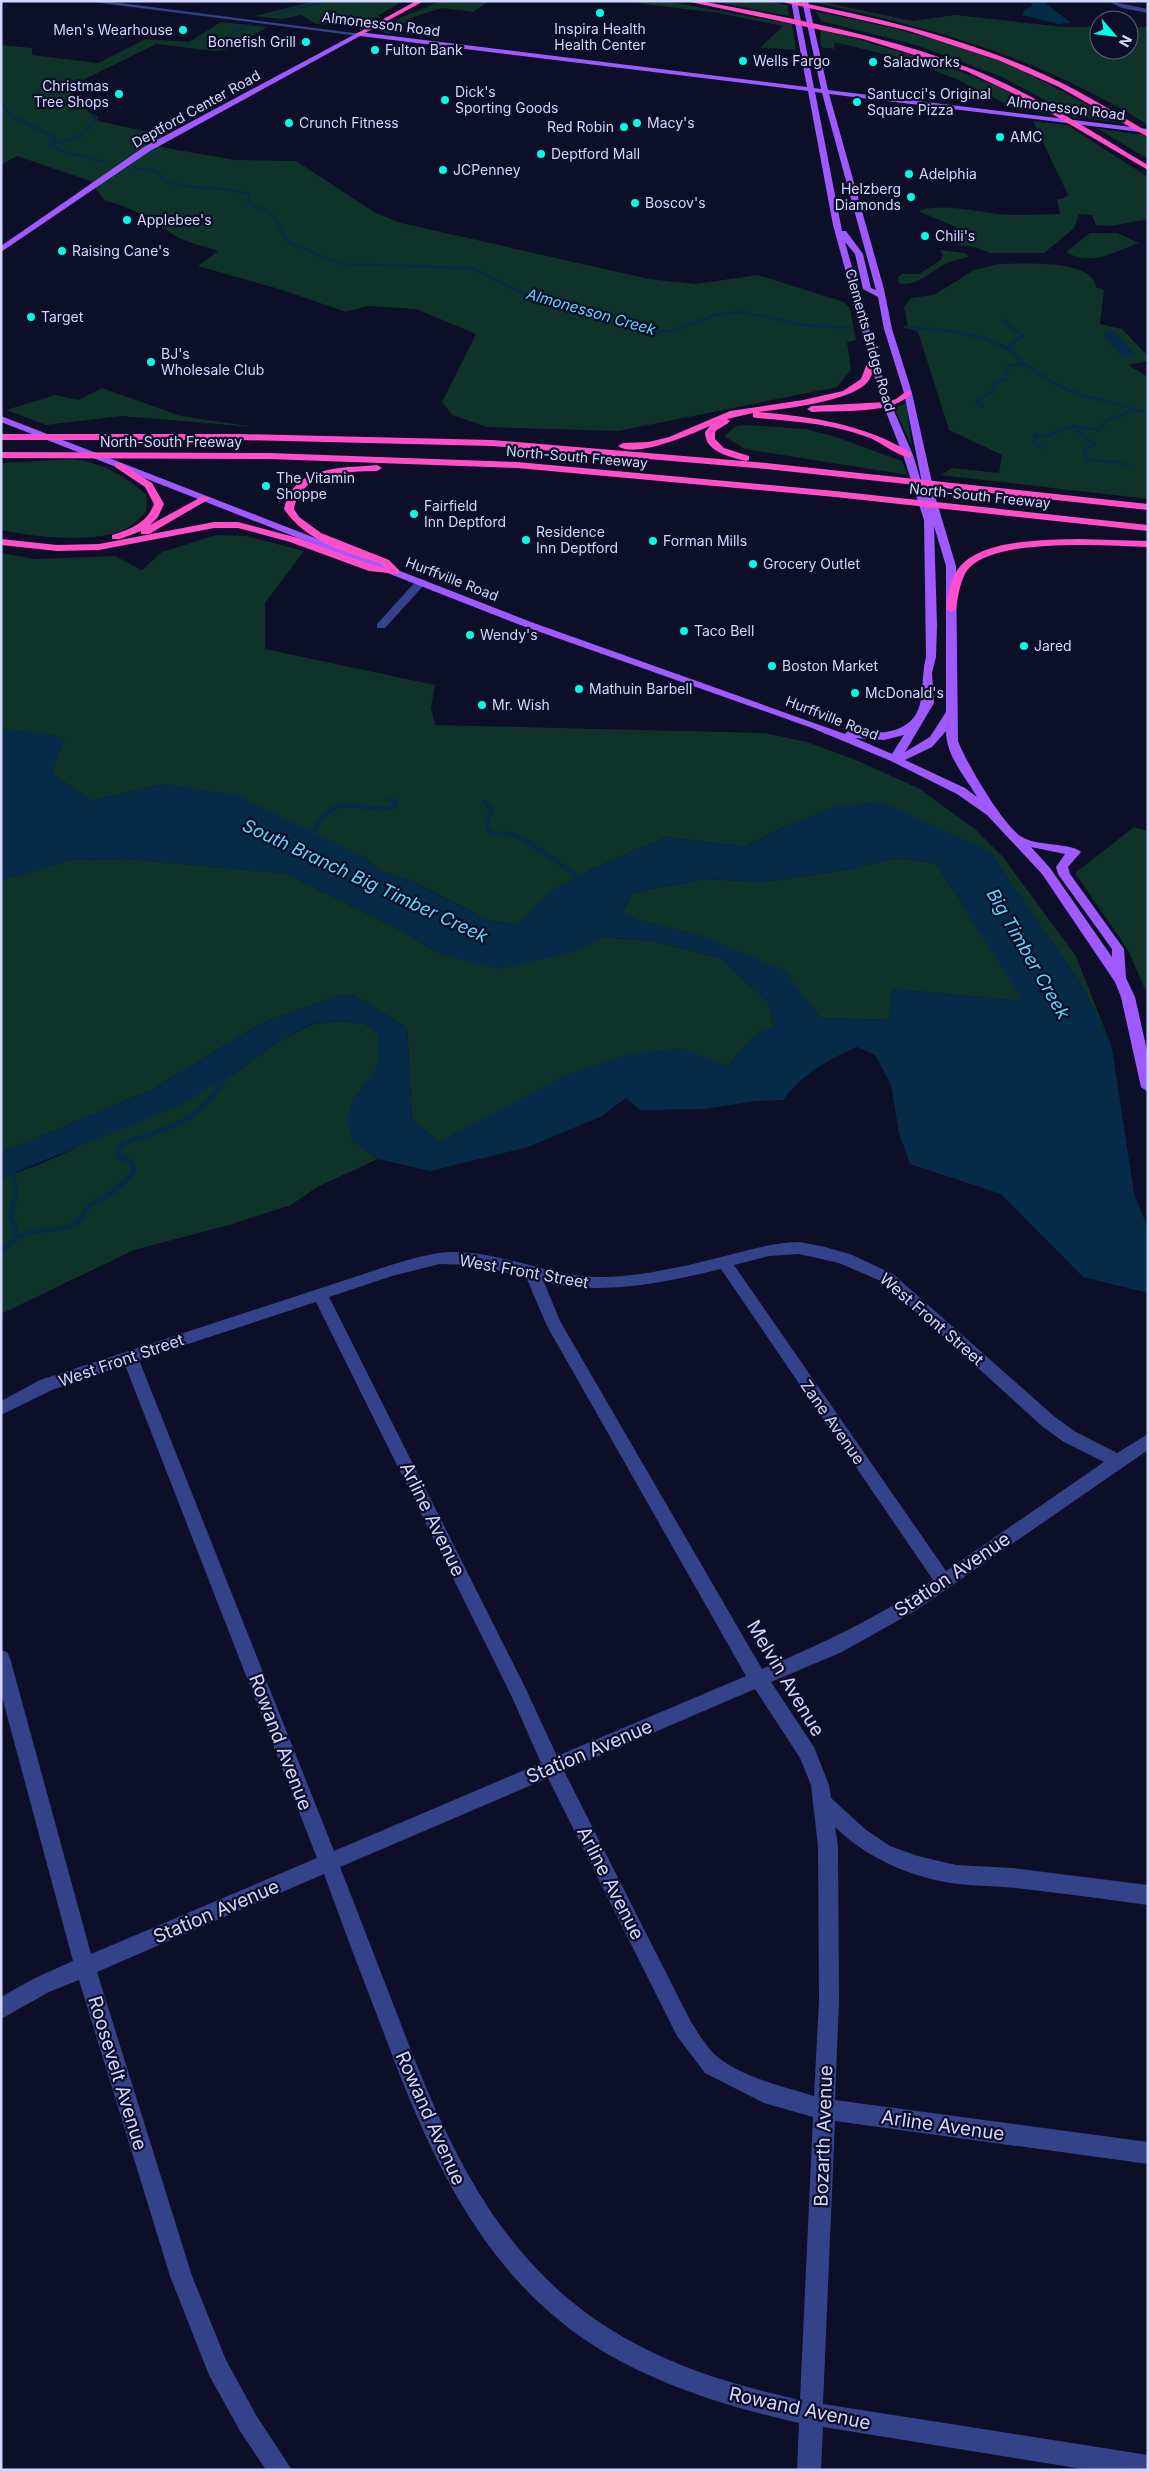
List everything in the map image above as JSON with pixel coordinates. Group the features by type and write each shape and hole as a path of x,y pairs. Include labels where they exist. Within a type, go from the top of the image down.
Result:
{"highway":[{"path":"406,8 414,1"},
{"path":"359,34 421,1"},
{"path":"689,1 857,35 969,70 1041,105 1148,168"},
{"path":"781,1 888,23 986,53 1078,94 1148,133"},
{"path":"394,14 429,2"},
{"path":"492,444 612,446 660,442 684,435 723,415 803,403 846,393 864,380 873,358"},
{"path":"844,475 747,458 721,450 710,440 710,432 716,425 752,415 887,405 899,401 908,393"},
{"path":"752,415 824,424 850,430 887,442 908,455"},
{"name":"North-South Freeway","path":"1,436 240,437 492,444 844,475 1148,507"},
{"name":"North-South Freeway","path":"1,455 268,456 517,465 835,494 1148,528"},
{"path":"1,460 82,455"},
{"path":"1,535 54,541 107,540 131,533 148,523 157,512 159,504 155,494 149,484 118,465"},
{"path":"395,572 385,562 321,537 296,520 289,509 290,499 296,490 307,480 351,470 517,465"},
{"path":"123,543 206,498"},
{"path":"1,542 79,549 123,543 214,525 238,525 294,540 373,569 395,572"},
{"path":"951,609 954,591 964,568 988,552 1031,543 1148,544"}],"main road":[{"name":"Clements Bridge Road","path":"794,1 837,224 887,405 908,455 929,520 932,625 931,657 927,673 928,703 918,723 895,759"},
{"name":"Clements Bridge Road","path":"805,1 827,100 908,393 930,496 951,566 952,741 958,760 980,789 991,812"},
{"name":"Almonesson Road","path":"359,34 859,94 1148,133"},
{"name":"Deptford Center Road","path":"1,250 147,149 359,34"},
{"path":"778,85 796,83 809,77"},
{"path":"827,100 841,95 859,94"},
{"path":"837,224 859,254 866,289 881,296"},
{"path":"855,289 870,296 872,302"},
{"path":"876,315 881,336 897,358"},
{"name":"Hurffville Road","path":"1,419 546,631 816,726 895,759"},
{"name":"Clements Bridge Road","path":"895,759 918,752 933,741 944,729 951,712"},
{"path":"816,726 869,738 902,733 918,723"},
{"name":"Clements Bridge Road","path":"895,759 961,791 991,812 1046,871 1122,982 1128,997 1148,1087"},
{"path":"1017,840 1051,849 1075,852 1066,860 1062,867 1064,874 1118,949 1122,982"}],"street":[{"name":"Almonesson Road","path":"88,1 359,34"},
{"path":"1111,1 1124,7 1148,11"},
{"path":"381,626 421,582"},
{"name":"West Front Street","path":"1,1409 46,1385 409,1266 456,1258 482,1261 533,1275 570,1282 595,1283 673,1274 749,1254 778,1249 800,1248 823,1253 872,1269 888,1278 1049,1422 1070,1437 1118,1461"},
{"name":"Zane Avenue","path":"724,1262 943,1581"},
{"name":"Melvin Avenue","path":"533,1275 553,1322 758,1679 806,1753 820,1784 822,1802"},
{"name":"Arline Avenue","path":"320,1294 518,1691 552,1767 684,2029 698,2050 712,2066 764,2092 824,2109 1148,2153"},
{"name":"Rowand Avenue","path":"130,1357 329,1862 415,2090 445,2156 469,2199 493,2234 538,2286 581,2322 625,2351 674,2375 743,2399 811,2415 1148,2467"},
{"name":"Station Avenue","path":"1,2010 42,1985 836,1646 909,1606 1148,1441"},
{"name":"Roosevelt Avenue","path":"1,1658 85,1967 181,2276 217,2367 248,2423 280,2470"},
{"path":"822,1802 858,1836 884,1852 918,1865 956,1874 1013,1878 1148,1895"},
{"name":"Bozarth Avenue","path":"809,2470 828,2001 828,1846 822,1802"}],"green space":[{"path":"315,1 403,1 366,23 351,21 324,25 314,23 301,15 281,19 254,16"},
{"path":"441,1 489,1 473,12 442,8 413,17 389,34 378,31 400,18"},
{"path":"621,1 665,1 792,24 796,50 760,48 783,26 718,13"},
{"path":"712,1 764,1 787,5 789,16"},
{"path":"817,1 913,21 955,15 1065,27 1089,27 1089,60 1139,60 1139,27 1148,27 1148,125 1069,82 1029,64 947,36 817,3"},
{"path":"816,12 909,32 984,55 1044,82 1121,123 1076,117 1002,77 916,45 821,21"},
{"path":"221,22 267,27 230,49 215,51 156,44 81,81 71,94 98,121 162,135 161,147 235,160 296,161 374,212 401,223 649,279 695,284 758,275 844,302 850,309 856,340 847,342 851,370 837,387 618,431 487,427 452,415 442,402 476,334 416,309 367,306 346,312 279,289 198,266 218,251 179,238 133,210 105,201 90,181 17,156 1,165 1,45 32,48 32,55 98,63 146,39 189,42"},
{"path":"820,28 941,64 1001,88 1052,114 1016,109 956,79 905,59 834,42 834,49 821,47"},
{"path":"1033,121 1067,125 1148,177 1148,219 1111,226 1096,225 1092,215 1079,214 1074,228 1044,253 990,253 975,247 958,245 962,234 958,228 918,211 958,208 1006,215 1060,214 1057,199 1062,199 1068,195"},
{"path":"1096,128 1142,135 1148,138 1148,159"},
{"path":"1090,233 1117,233 1139,243 1112,254 1094,258 1076,257 1066,252"},
{"path":"940,250 965,253 969,257 945,264 916,282 898,283 898,277 902,274 919,274 941,260 943,255"},
{"path":"998,264 1054,265 1083,271 1092,278 1096,287 1104,290 1100,324 1122,329 1148,356 1148,361 1128,365 1148,377 1148,499 941,475 952,468 999,473 1002,455 949,430 918,332 908,328 904,307 911,298 934,295 974,270"},
{"path":"102,388 181,416 254,427 122,416 46,425 6,410 55,395 78,400"},
{"path":"906,403 912,446 894,408"},
{"path":"736,426 806,429 836,437 902,461 908,475 745,449 724,436"},
{"path":"71,459 93,463 121,475 147,495 146,512 129,527 116,533 101,536 84,538 48,537 1,530 1,463"},
{"path":"216,535 246,536 304,551 265,603 265,649 435,685 431,708 435,725 765,733 807,742 856,760 920,789 976,830 1003,857 1076,956 1112,1048 1082,986 989,851 785,826 745,847 667,837 594,868 554,890 517,925 488,920 409,880 382,872 364,857 164,784 92,801 51,773 64,739 47,734 1,730 1,553 36,559 115,556 142,570 162,552"},
{"path":"1134,827 1148,831 1148,996 1128,950 1075,873"},
{"path":"896,858 936,863 1024,1001 893,989 889,1020 820,1018 807,1001 701,936 637,920 621,912 632,895 651,889 705,879 765,882 844,870"},
{"path":"129,859 285,873 402,931 442,955 574,952 601,937 652,941 721,958 769,1003 774,1028 760,1031 727,1066 563,1083 547,1087 439,1142 412,1120 407,1028 352,994 334,997 260,1024 153,1089 1,1153 1,880 72,860"},
{"path":"342,1021 365,1024 379,1035 378,1066 352,1102 352,1140 378,1159 317,1187 291,1205 229,1225 134,1250 1,1314 1,1178 43,1163 232,1075 282,1039 313,1024"}],"water":[{"path":"1031,1 1043,1 1071,23 1058,24 1022,15 1025,9 1032,6"},
{"path":"1106,331 1114,331 1135,355 1125,356 1117,351 1104,335"},
{"path":"1,730 47,734 65,739 51,773 92,801 164,784 237,795 364,857 382,872 409,880 488,920 517,925 553,890 594,868 667,837 745,847 785,826 834,807 879,801 989,851 1082,986 1112,1048 1134,1193 1148,1229 1148,1293 1083,1277 1001,1194 910,1164 899,1133 891,1085 875,1055 857,1047 816,1069 798,1083 783,1100 755,1101 704,1109 640,1110 626,1098 602,1116 528,1147 430,1171 378,1159 352,1140 348,1119 352,1102 377,1066 379,1035 365,1024 342,1021 312,1024 282,1039 232,1075 176,1107 1,1178 1,1153 153,1089 260,1024 334,997 352,994 407,1028 412,1120 439,1142 564,1076 626,1055 680,1048 727,1066 760,1031 774,1027 769,1003 721,958 652,941 602,937 574,952 498,969 442,955 402,931 285,873 129,859 72,860 1,880","holes":["896,858 936,863 1023,1001 893,989 889,1020 820,1018 784,970 701,936 637,920 621,911 632,895 651,889 705,879 765,882 844,870"]}],"waterway":[{"path":"279,13 329,1"},
{"path":"213,49 218,41 250,24"},
{"name":"Almonesson Creek","path":"1,102 9,114 15,118 53,136 55,141 50,144 51,146 68,153 106,162"},
{"path":"52,145 81,136 96,119 97,117 92,114"},
{"name":"Almonesson Creek","path":"133,168 157,171 162,178 172,183 249,194 248,204 266,210 273,216 288,242 337,262 344,264 468,268"},
{"name":"Almonesson Creek","path":"462,267 468,268"},
{"name":"Almonesson Creek","path":"468,268 474,269 532,298 651,332 672,331 714,315 741,312 804,325 851,328"},
{"path":"1003,320 1023,336 1007,348"},
{"name":"Almonesson Creek","path":"905,327 952,331 987,339 1012,351 1022,362 1057,385 1083,395 1148,413"},
{"path":"983,407 976,401 991,393 995,383 1005,379 1008,365 1023,365"},
{"path":"1043,448 1033,442 1036,438 1033,435 1049,436 1070,426 1101,430 1106,420 1121,416 1132,409"},
{"path":"1081,428 1078,432 1095,444 1084,449 1087,460 1118,462 1129,466"},
{"name":"South Branch Big Timber Creek","path":"308,836 325,814 336,808 353,805 379,808 396,806 395,802 388,799"},
{"path":"484,802 492,810 487,822 487,827 491,833 510,834 524,839 582,879"},
{"path":"15,1239 29,1232 65,1228 76,1224 90,1205 116,1190 134,1172 132,1163 117,1155 119,1147 124,1143 169,1127 194,1114 216,1092 225,1077"},
{"path":"12,1169 16,1190 11,1218 15,1225 15,1239"},
{"path":"1,1253 15,1239"}],"place":[{"name":"Inspira Health Health Center","path":"600,13"},
{"name":"Men's Wearhouse","path":"183,30"},
{"name":"Bonefish Grill","path":"306,42"},
{"name":"Fulton Bank","path":"375,50"},
{"name":"Wells Fargo","path":"743,61"},
{"name":"Saladworks","path":"873,62"},
{"name":"Christmas Tree Shops","path":"119,94"},
{"name":"Dick's Sporting Goods","path":"445,100"},
{"name":"Santucci's Original Square Pizza","path":"857,102"},
{"name":"Crunch Fitness","path":"289,123"},
{"name":"Macy's","path":"637,123"},
{"name":"Red Robin","path":"624,127"},
{"name":"AMC","path":"1000,137"},
{"name":"Deptford Mall","path":"541,154"},
{"name":"JCPenney","path":"443,170"},
{"name":"Adelphia","path":"909,174"},
{"name":"Helzberg Diamonds","path":"911,197"},
{"name":"Boscov's","path":"635,203"},
{"name":"Applebee's","path":"127,220"},
{"name":"Chili's","path":"925,236"},
{"name":"Raising Cane's","path":"62,251"},
{"name":"Target","path":"31,317"},
{"name":"BJ's Wholesale Club","path":"151,362"},
{"name":"The Vitamin Shoppe","path":"266,486"},
{"name":"Fairfield Inn Deptford","path":"414,514"},
{"name":"Residence Inn Deptford","path":"526,540"},
{"name":"Forman Mills","path":"653,541"},
{"name":"Grocery Outlet","path":"753,564"},
{"name":"Taco Bell","path":"684,631"},
{"name":"Wendy's","path":"470,635"},
{"name":"Jared","path":"1024,646"},
{"name":"Boston Market","path":"772,666"},
{"name":"Mathuin Barbell","path":"579,689"},
{"name":"McDonald's","path":"855,693"},
{"name":"Mr. Wish","path":"482,705"}],"water label":[{"name":"Big Timber Creek","path":"1028,954"}]}
